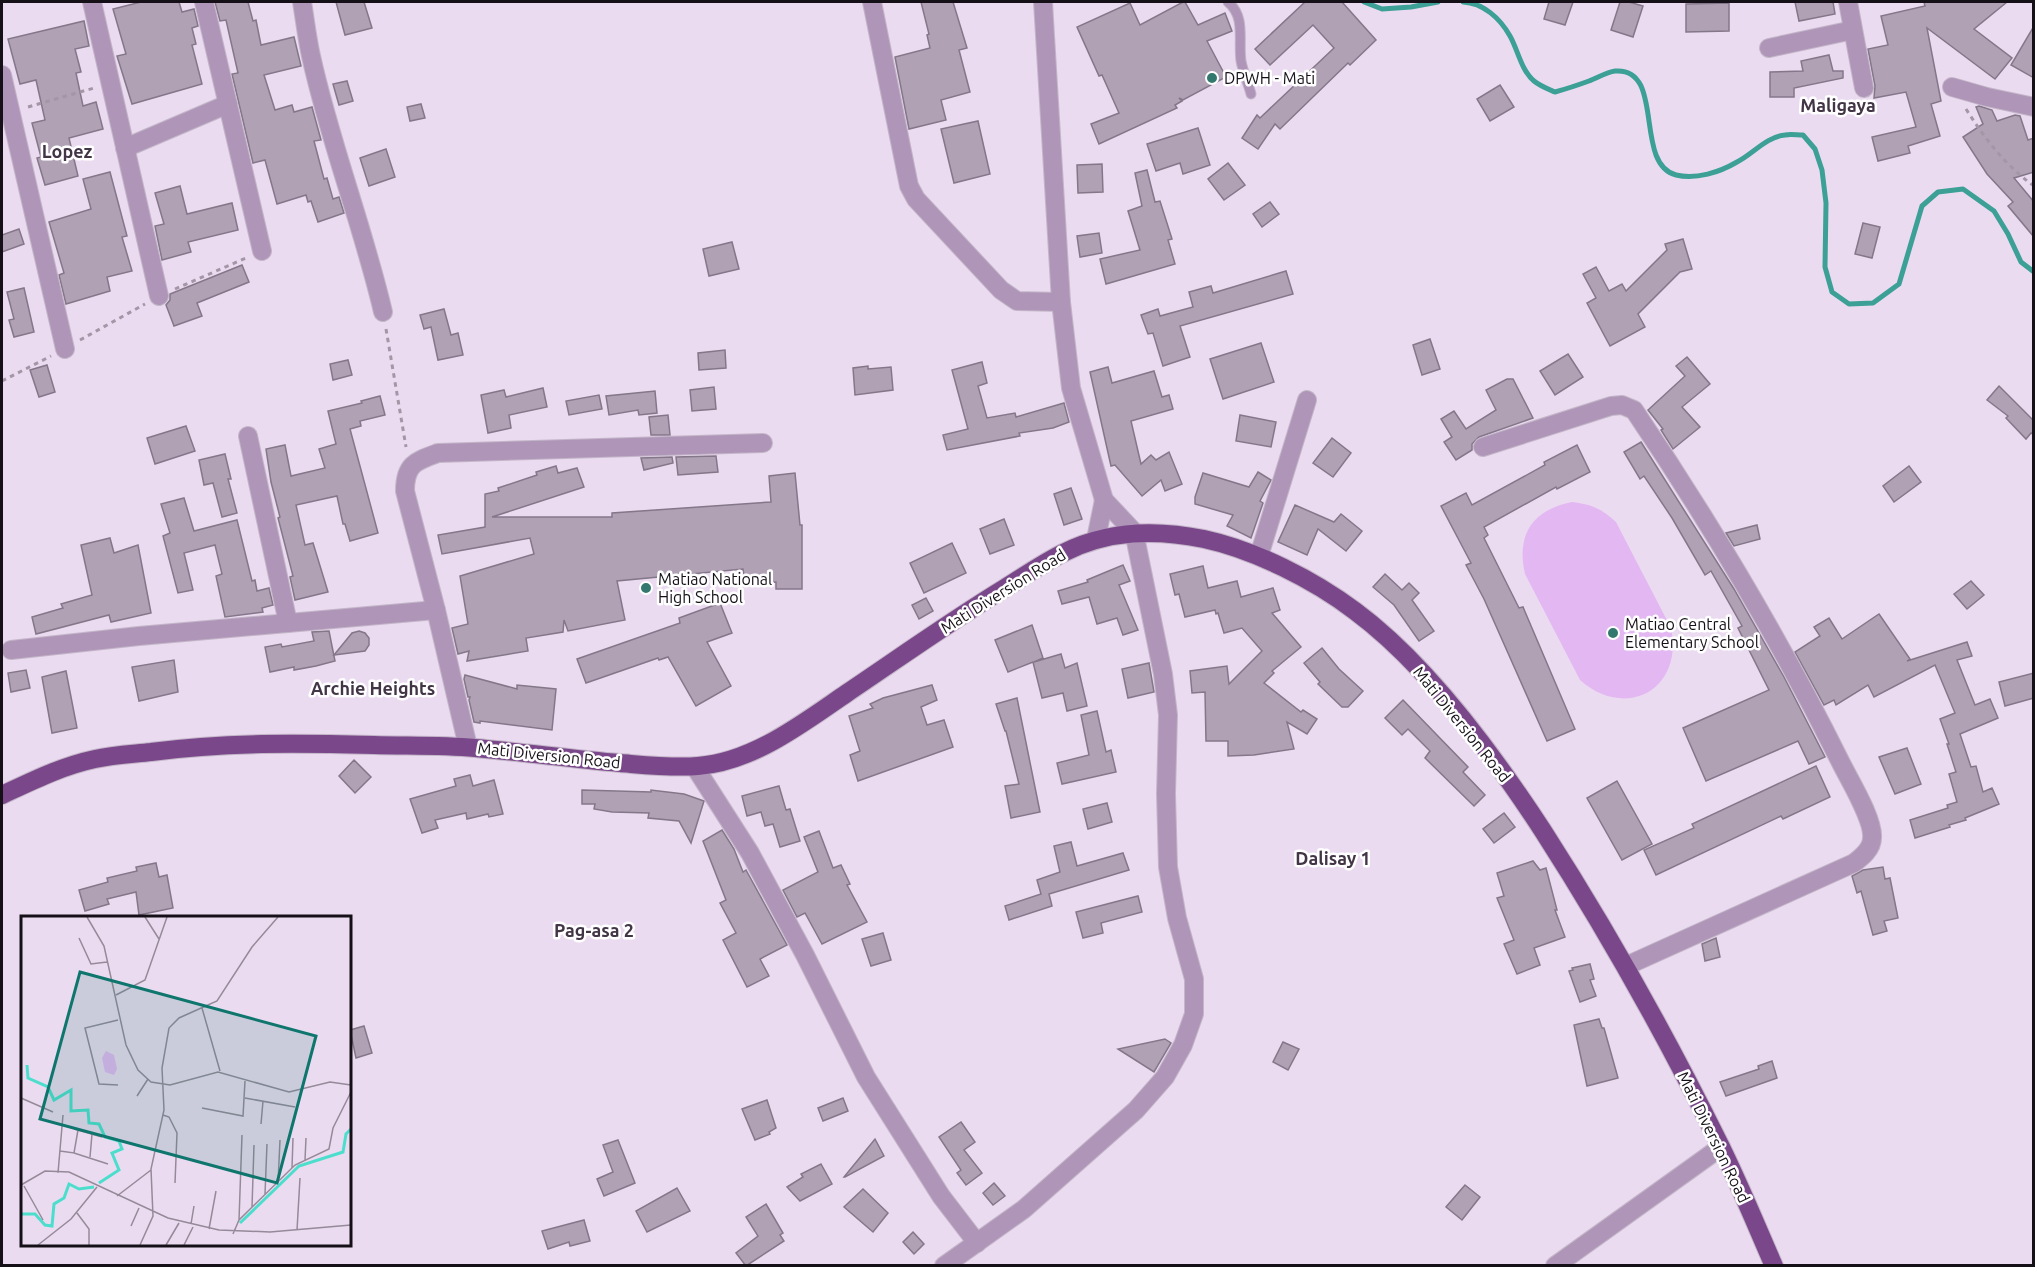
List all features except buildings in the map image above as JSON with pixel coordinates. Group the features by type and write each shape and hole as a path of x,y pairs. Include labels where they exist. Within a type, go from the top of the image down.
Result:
{"highway":[{"name":"Mati Diversion Road","path":"2,795 45,775 96,759 203,745 292,742 468,747 589,760 695,767 712,764 743,755 775,739 826,708 984,601 1062,553 1096,539 1134,532 1166,533 1223,543 1259,556 1309,582 1354,610 1396,646 1435,687 1480,742 1522,799 1626,966 1721,1147 1774,1266"}],"street":[{"path":"92,2 159,296"},
{"path":"204,2 262,251"},
{"path":"302,2 311,55 343,172 371,260 383,312"},
{"path":"872,2 909,186 916,199 1009,297 1017,301 1061,302"},
{"path":"944,1266 1024,1209 1136,1110 1165,1077 1183,1046 1194,1014 1194,979 1177,918 1168,867 1166,794 1168,715 1163,674 1134,532 1104,500 1071,388 1061,302 1043,2"},
{"path":"1848,2 1864,88"},
{"path":"1769,48 1853,30"},
{"path":"2,75 65,349"},
{"path":"1952,87 2034,107"},
{"path":"125,148 228,104"},
{"path":"1259,556 1307,400"},
{"path":"1484,447 1611,406 1622,405 1634,410 1729,556 1775,637 1863,807 1871,828 1872,839 1869,848 1854,863 1626,966"},
{"path":"249,436 288,623"},
{"path":"468,747 405,491 405,477 411,466 421,459 438,453 763,443"},
{"path":"1096,539 1104,500"},
{"path":"12,650 436,610"},
{"path":"695,767 750,853 805,955 866,1077 941,1196 976,1242"},
{"path":"1555,1266 1721,1147"}],"lane":[{"path":"1228,2 1237,10 1240,20 1239,44 1251,94"}],"path":[{"path":"10,113 110,84"},
{"path":"1952,87 1981,133 2012,170 2034,186"},
{"path":"2,381 65,349 159,296 262,251"},
{"path":"383,312 411,466"}],"shaded area":[{"path":"1572,502 1596,508 1616,522 1671,628 1673,649 1669,668 1660,682 1648,692 1632,698 1615,698 1598,692 1580,680 1525,574 1523,547 1530,526 1547,511"}],"waterway":[{"path":"1364,2 1382,9 1438,2"},
{"path":"1463,2 1484,8 1501,23 1530,76 1536,83 1550,90 1559,91 1615,71 1631,74 1640,84 1645,99 1656,154 1663,167 1676,175 1700,176 1716,172 1743,159 1778,136 1803,135 1815,149 1822,170 1826,203 1825,267 1832,292 1849,304 1873,303 1899,284 1922,206 1938,192 1963,189 1994,211 2021,262 2034,272"}],"place":[{"name":"DPWH - Mati","path":"1212,78"},
{"name":"Matiao National High School","path":"646,588"},
{"name":"Matiao Central Elementary School","path":"1613,633"}],"district":[{"name":"Maligaya","path":"1838,106"},
{"name":"Lopez","path":"67,152"},
{"name":"Archie Heights","path":"373,689"},
{"name":"Dalisay 1","path":"1333,859"},
{"name":"Pag-asa 2","path":"594,931"}]}
